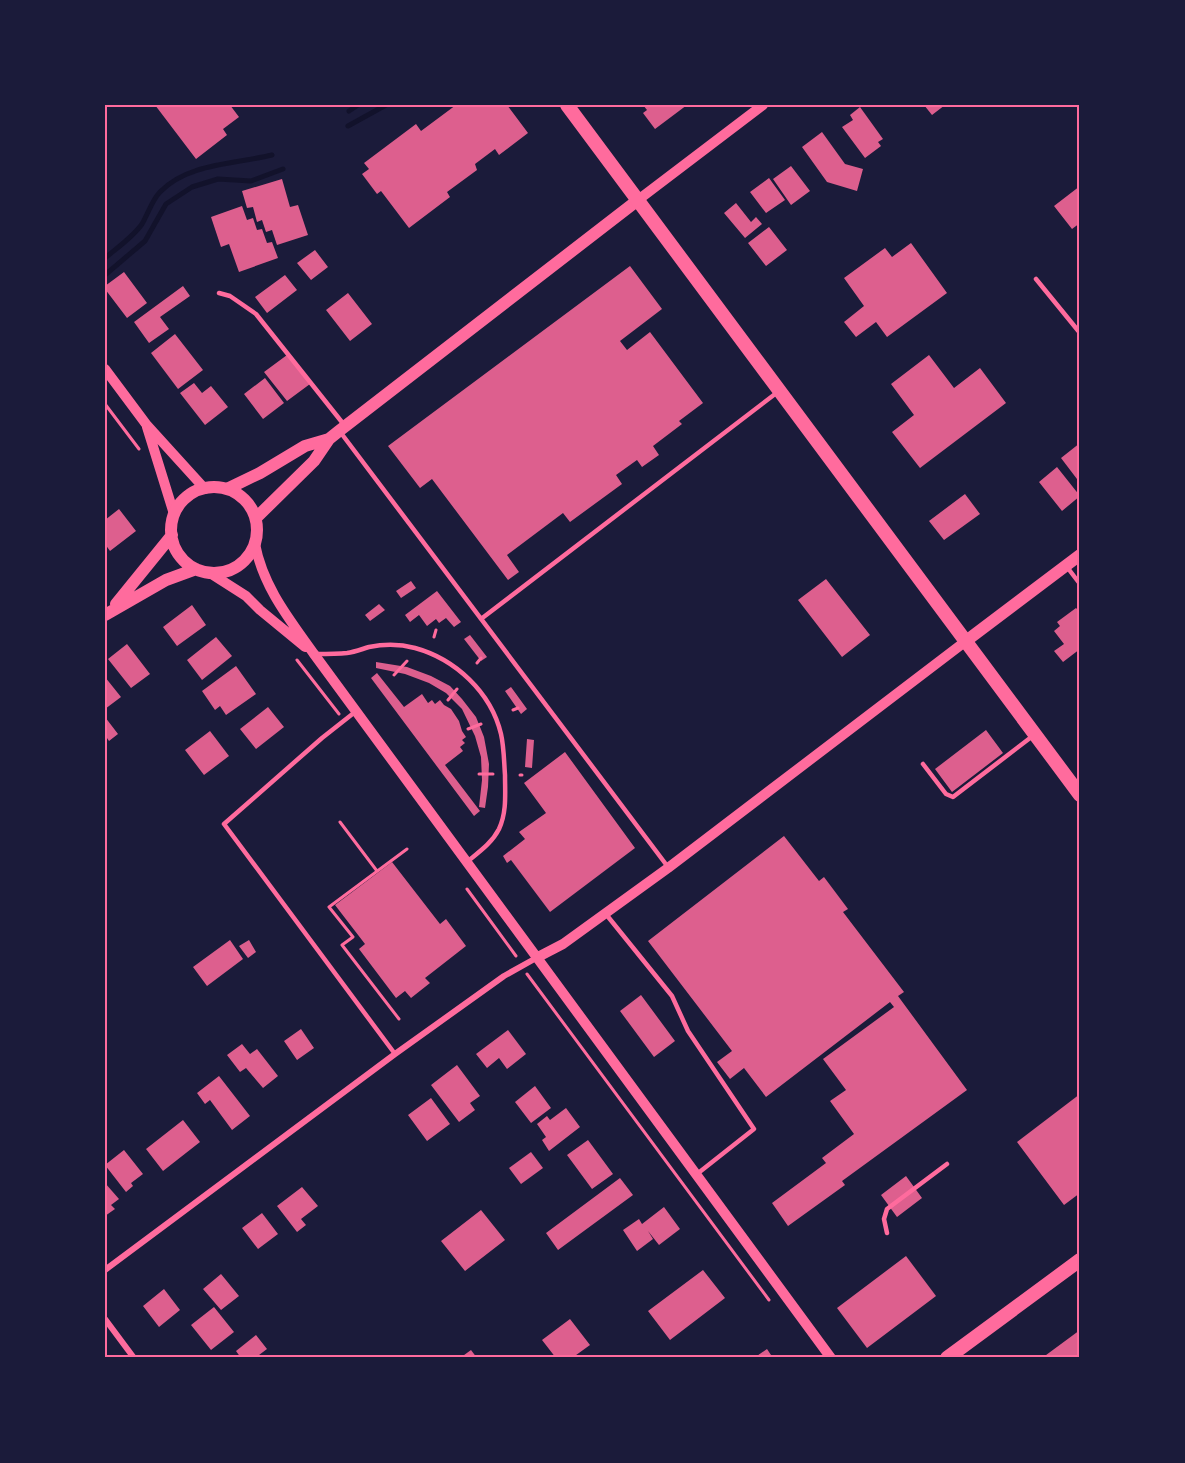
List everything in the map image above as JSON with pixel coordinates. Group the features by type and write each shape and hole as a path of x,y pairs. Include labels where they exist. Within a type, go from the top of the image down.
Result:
{"main road":[{"path":"567,105 1080,795"},
{"path":"256,518 314,461 338,432 638,201"},
{"path":"227,489 260,473 305,446 338,432"},
{"path":"213,487 227,489 250,505 256,518 255,544 248,558 237,567 224,572 210,573 196,569 185,561 176,549 172,535 174,514 187,497 213,487"},
{"path":"108,613 172,535"},
{"path":"966,641 1080,555"},
{"path":"108,613 166,580 196,569"},
{"path":"947,1358 1080,1260"}],"street":[{"path":"638,201 763,105"},
{"path":"105,369 146,424 205,489"},
{"path":"146,424 174,514"},
{"path":"255,544 259,564 267,583 314,654 831,1358"},
{"path":"210,573 246,596 314,654"},
{"path":"105,1270 395,1054 504,976 562,944 668,868 966,641"},
{"path":"105,1319 134,1358"}],"lane":[{"path":"1036,279 1080,333"},
{"path":"219,292 230,296 256,314 338,432 668,868"},
{"path":"481,620 779,391"},
{"path":"1066,566 1080,584"},
{"path":"314,654 349,653 384,645 415,648 444,660 458,669 477,687 490,708 501,733 505,803 503,817 490,843 468,861"},
{"path":"356,712 224,824 395,1054"},
{"path":"923,764 946,794 953,797 1034,734"},
{"path":"605,913 672,996 688,1031 754,1129 697,1174"},
{"path":"887,1233 884,1219 887,1209 947,1164"}],"path":[{"path":"105,404 140,451"},
{"path":"434,637 436,630"},
{"path":"295,657 344,721"},
{"path":"477,663 481,658"},
{"path":"394,675 407,661"},
{"path":"448,700 457,689"},
{"path":"513,710 518,708"},
{"path":"468,729 481,724"},
{"path":"478,774 493,774"},
{"path":"340,822 377,871"},
{"path":"399,1020 342,945 353,937 329,907 407,849"},
{"path":"465,886 506,942"},
{"path":"535,985 769,1300"}],"building":[{"path":"155,105 230,105 239,117 223,129 227,135 196,159"},
{"path":"456,105 507,105 528,133 499,155 495,149 475,164 477,170 447,192 450,197 409,228 381,191 377,194 362,174 369,169 364,163 416,124 421,131"},
{"path":"643,105 687,105 655,129 643,113 647,110"},
{"path":"924,105 945,105 932,115"},
{"path":"860,107 883,139 878,142 881,146 865,158 842,127 853,120 850,115"},
{"path":"822,132 845,164 863,169 857,191 827,182 802,147"},
{"path":"791,166 810,191 791,205 773,179"},
{"path":"769,178 785,200 766,213 750,192"},
{"path":"282,179 290,207 298,205 308,235 277,245 272,230 266,232 262,220 257,222 253,207 247,208 242,191"},
{"path":"1080,186 1080,223 1072,229 1054,206"},
{"path":"736,203 751,222 756,217 762,224 745,238 724,213"},
{"path":"242,206 247,220 253,218 257,230 262,229 267,243 272,242 278,258 239,272 229,244 221,247 211,217"},
{"path":"769,227 787,250 766,266 748,243"},
{"path":"911,243 947,293 887,337 876,322 856,337 844,322 864,306 844,278 885,248 892,257"},
{"path":"315,250 328,267 311,280 297,263"},
{"path":"630,266 662,309 620,341 627,350 650,332 703,403 679,421 682,424 653,446 659,455 642,467 637,460 616,475 622,484 570,522 563,513 507,555 519,572 508,580 432,479 420,488 388,446"},
{"path":"124,272 147,303 127,318 105,289 105,286"},
{"path":"285,275 297,290 267,313 255,297"},
{"path":"183,286 190,296 160,317 169,329 149,343 134,322"},
{"path":"348,293 372,324 350,341 326,310"},
{"path":"175,334 203,370 178,389 151,353"},
{"path":"287,355 310,384 287,401 264,372"},
{"path":"929,355 954,388 980,368 1006,403 920,468 892,432 914,415 891,384"},
{"path":"265,378 284,403 263,419 244,394"},
{"path":"194,383 202,393 211,386 228,407 205,425 180,393"},
{"path":"1080,443 1080,483 1061,458"},
{"path":"1057,467 1080,496 1062,511 1039,482"},
{"path":"965,494 980,514 944,540 929,521"},
{"path":"119,509 136,531 110,551 105,544 105,520"},
{"path":"826,579 870,635 842,657 798,600"},
{"path":"411,581 416,588 401,598 396,591"},
{"path":"437,591 461,622 454,627 446,618 439,623 436,619 427,626 419,615 410,622 405,615"},
{"path":"379,604 385,610 370,621 365,615"},
{"path":"192,605 206,625 177,646 163,627"},
{"path":"1076,608 1080,612 1080,649 1063,662 1054,651 1064,644 1054,631 1060,626 1057,622"},
{"path":"470,635 487,657 481,661 464,639"},
{"path":"216,637 232,656 202,680 187,660"},
{"path":"127,644 150,674 131,688 108,659"},
{"path":"376,662 407,667 450,686 476,717 484,737 489,764 485,808 479,807 482,780 481,757 475,736 462,709 446,693 429,683 405,674 376,668"},
{"path":"236,666 256,694 226,715 220,706 215,710 202,691"},
{"path":"377,673 404,707 422,694 428,703 432,700 435,704 440,700 451,709 466,737 462,740 465,743 460,747 463,751 445,765 480,811 474,816 371,678"},
{"path":"105,677 121,697 105,709"},
{"path":"511,687 527,709 521,714 505,691"},
{"path":"268,707 284,727 256,749 240,729"},
{"path":"105,717 118,734 109,741 105,735"},
{"path":"986,730 1003,753 952,792 935,769"},
{"path":"210,731 229,756 204,775 185,750"},
{"path":"527,739 534,740 532,768 525,767"},
{"path":"565,752 635,848 550,912 511,860 507,863 503,856 525,839 519,832 546,813 524,783"},
{"path":"784,836 819,881 824,877 848,909 843,912 904,992 898,996 967,1090 842,1181 845,1185 788,1226 772,1203 826,1163 822,1158 854,1134 830,1101 846,1090 823,1059 894,1007 890,1002 766,1097 744,1068 730,1079 717,1062 732,1051 648,941"},
{"path":"392,862 440,924 446,919 466,946 425,978 430,983 411,998 405,991 396,998 359,949 365,944 335,905"},
{"path":"230,940 243,959 207,986 193,967"},
{"path":"249,940 256,952 248,958 239,946"},
{"path":"641,995 675,1041 654,1057 620,1011"},
{"path":"301,1029 314,1048 297,1060 284,1041"},
{"path":"508,1030 526,1054 507,1069 499,1058 487,1068 476,1054"},
{"path":"242,1044 250,1054 257,1049 278,1076 263,1088 246,1068 240,1072 227,1055"},
{"path":"457,1065 480,1096 470,1103 475,1110 459,1122 431,1085"},
{"path":"219,1076 250,1116 232,1130 210,1100 205,1104 197,1093"},
{"path":"535,1086 551,1108 531,1123 515,1102"},
{"path":"1080,1094 1080,1193 1064,1205 1017,1142"},
{"path":"431,1098 450,1124 427,1141 408,1115"},
{"path":"566,1108 580,1127 549,1151 542,1140 546,1137 537,1124 547,1116 550,1120"},
{"path":"183,1120 200,1142 163,1171 146,1149"},
{"path":"588,1140 613,1174 592,1189 567,1155"},
{"path":"124,1150 143,1174 131,1183 133,1186 126,1192 105,1165"},
{"path":"531,1152 543,1168 521,1184 509,1168"},
{"path":"906,1176 922,1198 897,1217 881,1195"},
{"path":"620,1178 633,1195 558,1250 546,1233"},
{"path":"105,1183 119,1199 111,1205 115,1209 105,1216"},
{"path":"302,1187 318,1206 301,1219 306,1225 297,1232 277,1206"},
{"path":"664,1207 680,1229 659,1245 648,1231 653,1239 637,1251 623,1230 639,1219 642,1224"},
{"path":"481,1210 505,1240 465,1271 441,1241"},
{"path":"262,1213 278,1234 258,1249 242,1228"},
{"path":"906,1256 936,1296 867,1348 837,1308"},
{"path":"703,1270 725,1298 670,1340 648,1311"},
{"path":"221,1274 239,1296 221,1310 203,1289"},
{"path":"164,1289 180,1310 159,1327 143,1306"},
{"path":"214,1307 234,1332 211,1350 191,1325"},
{"path":"570,1319 590,1345 572,1358 556,1358 542,1340"},
{"path":"1080,1330 1080,1358 1042,1358"},
{"path":"256,1335 267,1349 255,1358 241,1358 236,1351"},
{"path":"767,1349 773,1358 754,1358"},
{"path":"471,1350 477,1358 460,1358"}],"waterway":[{"path":"349,111 358,105"},
{"path":"348,126 386,105"},
{"path":"105,258 138,229 157,195 171,182 198,170 272,155"},
{"path":"105,275 145,241 166,204 192,187 218,179 251,181 283,169"}]}
